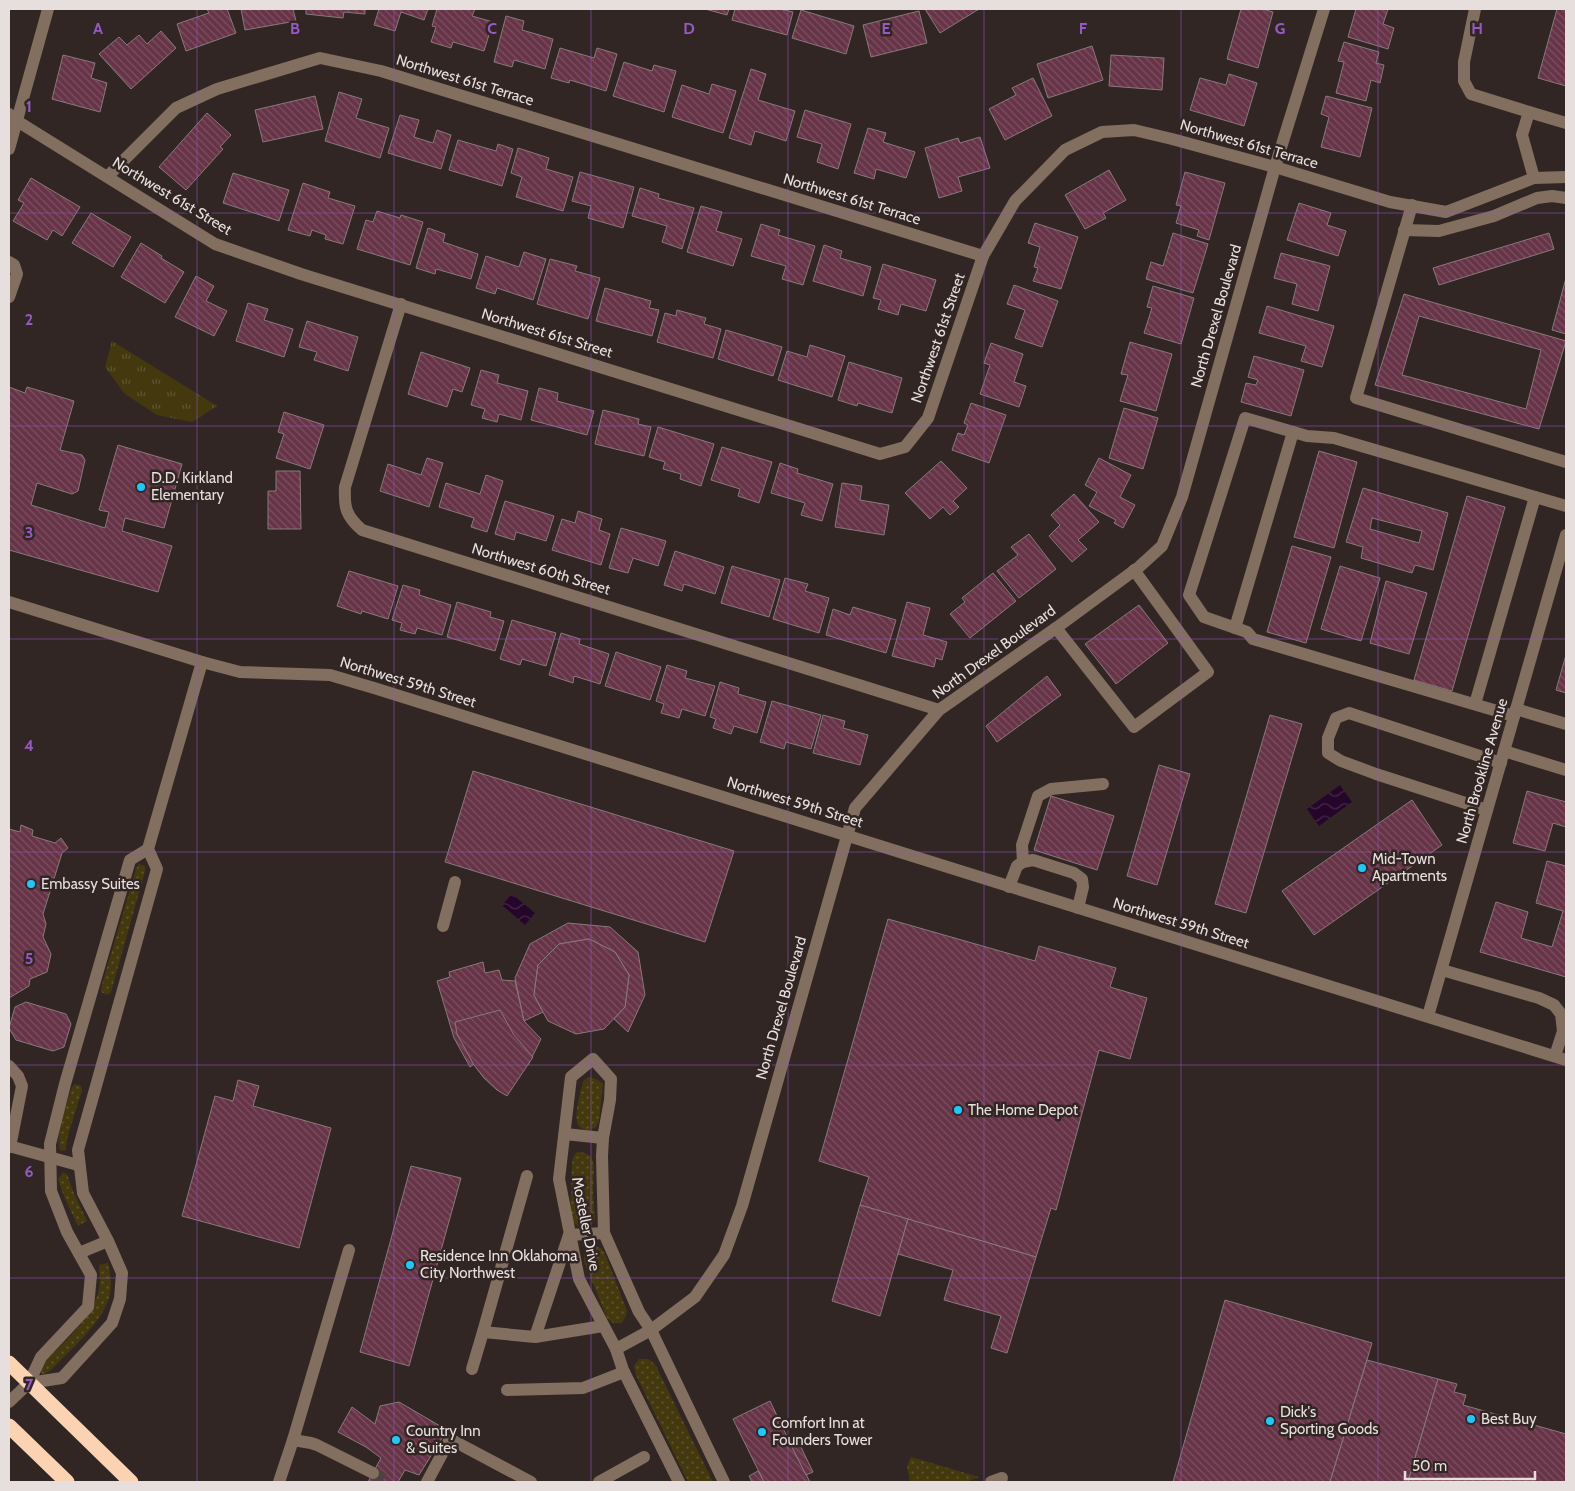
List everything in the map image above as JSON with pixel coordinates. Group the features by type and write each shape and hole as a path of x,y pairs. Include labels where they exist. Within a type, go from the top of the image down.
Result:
{"highway":[{"path":"9,1363 131,1482"},
{"path":"9,1426 67,1482"}],"street":[{"path":"9,149 13,118 48,9"},
{"name":"North Drexel Boulevard","path":"616,1349 651,1330 695,1297 724,1255 745,1196 855,808 939,710 1056,628 1134,570 1162,546 1182,497 1275,167 1324,9"},
{"path":"1475,9 1464,62 1464,80 1471,94 1566,123"},
{"name":"Northwest 61st Terrace","path":"108,176 176,108 217,89 320,58 382,71 983,256 1015,201 1066,150 1102,132 1134,130 1275,167 1390,202 1446,212 1534,178 1566,177"},
{"path":"1529,112 1522,135 1534,178"},
{"name":"Northwest 61st Street","path":"13,118 215,244 301,274 880,454 905,447 928,418 983,256"},
{"path":"1404,230 1439,231 1494,216 1537,198 1552,196 1566,198"},
{"path":"1412,205 1356,398 1566,462"},
{"path":"9,262 14,265 16,274 9,297"},
{"name":"Northwest 60th Street","path":"400,304 345,487 344,502 347,512 353,522 362,530 939,710"},
{"path":"1566,506 1334,438 1307,436 1245,418 1189,595 1204,617 1247,632 1253,639 1475,704 1566,724"},
{"path":"1235,628 1293,432"},
{"path":"1475,704 1534,497"},
{"name":"North Brookline Avenue","path":"1428,1016 1566,535"},
{"path":"1056,628 1134,727 1208,672 1134,570"},
{"name":"Northwest 59th Street","path":"9,602 240,672 330,675 1561,1058"},
{"path":"29,1383 62,1378 112,1323 120,1299 122,1273 108,1241 82,1193 78,1150 157,869 148,849 202,662"},
{"path":"1487,810 1341,761 1328,753 1328,738 1336,718 1349,713 1503,757 1566,770"},
{"path":"1023,862 1022,845 1038,796 1051,789 1103,784"},
{"path":"9,1402 29,1383 41,1357 88,1307 91,1275 67,1232 51,1191 50,1144 65,1084 130,860 148,849"},
{"path":"1009,887 1017,866 1023,862 1033,860 1074,872 1082,879 1083,887 1078,908"},
{"path":"444,926 456,882"},
{"path":"1442,970 1538,998 1554,1005 1562,1014 1561,1058"},
{"name":"Mosteller Drive","path":"679,1482 624,1372 616,1349 579,1279 569,1235 559,1180 571,1077 593,1059 612,1079 602,1156 604,1233 639,1312 651,1330 724,1482"},
{"path":"9,1066 18,1076 22,1086 10,1147 78,1165"},
{"path":"565,1134 603,1138"},
{"path":"472,1369 527,1176"},
{"path":"535,1337 569,1235 604,1233"},
{"path":"79,1253 108,1241"},
{"path":"279,1482 349,1250"},
{"path":"483,1332 535,1337 604,1326"},
{"path":"507,1390 584,1388 624,1372"},
{"path":"428,1482 450,1438 531,1482"},
{"path":"293,1440 317,1445 373,1473"},
{"path":"599,1482 644,1457"}],"green space":[{"path":"112,341 217,406 192,422 157,415 125,394 105,367"},
{"path":"139,864 145,866 145,871 111,992 107,995 101,992 101,988"},
{"path":"590,1077 603,1084 599,1121 596,1127 588,1131 578,1125 576,1115 584,1080"},
{"path":"75,1084 81,1086 82,1090 67,1139 66,1150 61,1151 59,1146 60,1129 72,1087"},
{"path":"577,1152 585,1153 591,1157 594,1166 595,1220 588,1227 580,1227 574,1223 570,1216 572,1164 573,1157"},
{"path":"63,1173 67,1174 87,1221 78,1226 58,1179"},
{"path":"589,1245 601,1248 605,1254 627,1311 621,1323 613,1323 607,1318 584,1261 584,1251"},
{"path":"108,1263 111,1290 101,1315 77,1344 51,1370 43,1375 39,1366 78,1328 93,1306 98,1294 100,1281 99,1265"},
{"path":"639,1359 648,1359 655,1364 713,1482 688,1482 636,1375 634,1366"},
{"path":"911,1457 979,1477 966,1482 910,1482 907,1466"}],"water":[{"path":"1340,785 1352,802 1319,826 1307,809"},
{"path":"512,894 535,913 525,925 502,905"}],"building":[{"path":"207,9 227,9 236,33 186,51 177,24 209,13"},
{"path":"241,9 293,9 296,21 245,30"},
{"path":"306,9 365,9 365,14 344,12 343,18 306,14"},
{"path":"379,9 428,9 424,20 401,12 395,31 374,25"},
{"path":"437,9 475,9 472,16 493,22 484,51 453,42 451,48 431,42 436,27 432,26"},
{"path":"705,9 729,9 727,15"},
{"path":"735,9 780,9 793,12 787,35 732,20"},
{"path":"925,9 979,9 940,33"},
{"path":"1241,9 1262,9 1273,12 1258,68 1227,59"},
{"path":"1356,9 1388,9 1383,24 1394,28 1388,49 1348,37"},
{"path":"1557,9 1566,9 1566,86 1538,78"},
{"path":"801,10 854,26 846,54 792,38"},
{"path":"919,11 927,43 871,57 863,25"},
{"path":"506,16 524,21 522,30 553,39 545,69 514,60 512,67 494,62"},
{"path":"161,31 176,48 131,89 99,54 119,37 127,45 139,35 147,44"},
{"path":"1344,42 1379,52 1376,63 1384,65 1380,83 1371,80 1366,101 1336,93 1344,62 1338,61"},
{"path":"1092,46 1103,80 1048,98 1037,64"},
{"path":"560,48 594,58 597,48 617,54 606,91 570,80 569,83 551,78"},
{"path":"63,55 95,63 91,78 107,83 100,112 52,99"},
{"path":"1111,55 1164,58 1162,90 1109,86"},
{"path":"624,62 652,71 654,65 676,71 664,112 613,96"},
{"path":"751,69 766,74 758,100 795,111 786,141 755,131 751,145 729,138"},
{"path":"1229,74 1257,83 1244,126 1190,110 1200,78 1226,85"},
{"path":"1033,78 1052,116 1005,140 989,109 1016,95 1012,88"},
{"path":"712,84 736,91 723,133 672,117 682,85 709,94"},
{"path":"339,92 362,99 356,118 389,128 380,158 325,141"},
{"path":"315,96 323,129 263,142 255,110"},
{"path":"1326,96 1372,108 1360,157 1321,147 1329,117 1321,114"},
{"path":"805,110 851,124 838,169 817,162 822,144 797,137"},
{"path":"207,113 231,135 220,147 223,149 186,190 159,167"},
{"path":"400,115 419,120 414,137 433,143 437,130 451,135 441,169 388,153"},
{"path":"868,128 886,133 883,142 915,152 906,178 876,169 874,179 854,173"},
{"path":"980,137 990,168 958,177 962,191 939,198 925,148 958,138 960,143"},
{"path":"458,140 496,151 498,144 513,149 502,186 449,170"},
{"path":"518,148 549,158 546,169 573,177 563,211 516,197 522,177 511,173"},
{"path":"1109,170 1126,200 1103,213 1106,218 1085,229 1065,195"},
{"path":"580,172 634,187 623,228 588,218 591,206 572,201"},
{"path":"1185,172 1225,183 1209,240 1197,236 1199,230 1176,223 1181,206 1176,205"},
{"path":"233,173 289,190 279,221 223,203"},
{"path":"31,178 80,207 62,236 53,230 47,240 13,221 24,203 18,200"},
{"path":"303,183 330,192 328,198 355,206 343,244 325,239 326,235 312,230 310,236 288,230"},
{"path":"640,188 659,194 658,198 694,208 682,249 662,242 667,226 632,216"},
{"path":"1299,203 1331,213 1327,225 1346,231 1338,256 1287,240"},
{"path":"701,206 722,212 716,231 742,239 733,266 687,252"},
{"path":"377,211 400,218 401,215 423,222 410,265 357,249 366,220 373,222"},
{"path":"91,213 131,237 113,267 72,243"},
{"path":"1035,223 1078,237 1061,289 1033,281 1038,268 1034,267 1040,247 1028,243"},
{"path":"761,224 780,230 778,235 815,246 803,285 782,279 786,266 751,256"},
{"path":"428,228 445,234 443,242 478,254 471,279 436,269 435,274 416,268"},
{"path":"1173,233 1208,244 1193,293 1146,279 1151,262 1163,266"},
{"path":"1549,233 1554,249 1439,285 1433,268"},
{"path":"141,243 184,272 165,303 121,277"},
{"path":"824,245 842,251 840,258 871,267 863,296 813,281"},
{"path":"524,252 546,259 533,300 497,288 495,294 476,288 486,256 519,267"},
{"path":"1281,253 1330,266 1318,311 1292,304 1297,284 1274,278"},
{"path":"550,259 577,266 575,271 600,278 588,319 537,304"},
{"path":"883,264 936,280 926,311 901,304 898,315 878,309 881,300 873,298"},
{"path":"196,276 214,286 206,301 227,311 214,336 175,317"},
{"path":"1566,278 1566,334 1552,330"},
{"path":"1014,285 1058,301 1042,347 1015,338 1025,310 1007,304"},
{"path":"1153,286 1194,298 1181,344 1144,333 1152,308 1147,307"},
{"path":"605,288 651,301 649,308 659,310 652,336 596,321"},
{"path":"1404,294 1566,341 1539,429 1375,385","holes":["1419,316 1541,350 1526,409 1402,375"]},
{"path":"248,303 268,309 264,320 293,329 284,357 236,341"},
{"path":"1267,306 1334,326 1322,367 1301,361 1306,346 1259,333"},
{"path":"677,310 706,318 704,324 721,329 713,358 657,342 665,313 676,316"},
{"path":"307,321 358,337 348,371 314,360 317,352 299,347"},
{"path":"726,330 782,347 773,376 718,359"},
{"path":"1130,342 1172,354 1156,411 1120,401 1128,375 1121,374"},
{"path":"991,343 1023,354 1014,382 1026,386 1019,407 980,394 990,365 984,363"},
{"path":"810,345 845,356 832,397 778,380 787,351 807,357"},
{"path":"421,352 470,368 462,392 453,389 447,407 408,394"},
{"path":"1254,356 1304,370 1291,416 1241,402 1246,383 1256,385 1258,380 1248,377"},
{"path":"849,362 902,378 892,413 858,403 857,406 838,400"},
{"path":"481,370 499,375 497,383 528,391 521,420 499,414 497,422 482,418 485,409 471,405"},
{"name":"D.D. Kirkland Elementary","path":"9,387 25,393 27,387 74,401 60,450 82,455 85,460 78,491 72,494 37,483 31,505 105,528 109,512 99,510 118,445 182,464 164,528 125,518 122,531 172,546 158,592 9,550"},
{"path":"539,388 558,393 557,401 594,411 587,435 531,420"},
{"path":"971,403 1006,415 989,463 952,450 958,433 964,435 968,425 964,423"},
{"path":"1124,408 1158,418 1143,469 1109,458"},
{"path":"603,410 639,419 638,424 651,427 644,456 595,444"},
{"path":"284,412 324,425 310,469 276,458 284,434 278,432"},
{"path":"658,427 714,444 701,486 680,479 681,474 663,469 665,462 649,457"},
{"path":"722,447 772,462 759,503 738,496 740,489 711,480"},
{"path":"1319,451 1357,462 1334,548 1294,537"},
{"path":"427,458 443,463 429,507 380,491 388,464 421,475"},
{"path":"1099,458 1131,475 1120,497 1135,505 1123,528 1114,523 1116,520 1089,506 1097,492 1085,485"},
{"path":"941,461 967,488 953,501 959,507 950,515 943,507 930,519 905,493"},
{"path":"780,463 798,469 797,473 833,484 822,521 801,515 805,503 771,493"},
{"path":"276,471 300,471 301,529 268,529 268,491 276,491"},
{"path":"486,475 503,481 487,532 471,527 474,518 439,507 446,483 480,494"},
{"path":"842,483 862,486 860,500 889,505 884,535 835,527"},
{"path":"1363,488 1448,513 1433,570 1415,565 1412,573 1361,558 1363,547 1346,542","holes":["1372,518 1422,531 1419,543 1370,529"]},
{"path":"1074,494 1099,522 1078,540 1087,549 1072,562 1049,536 1060,525 1051,515"},
{"path":"1467,496 1505,507 1452,691 1414,680"},
{"path":"505,501 554,516 546,541 516,532 514,540 495,534"},
{"path":"578,511 602,519 599,530 610,534 601,565 552,550 562,519 575,523"},
{"path":"621,528 666,541 658,566 633,558 628,573 609,568"},
{"path":"1029,534 1056,569 1019,598 997,571 1018,555 1011,547"},
{"path":"1292,546 1331,557 1306,643 1267,632"},
{"path":"675,551 724,567 715,594 684,584 682,591 664,585"},
{"path":"732,566 780,580 769,617 721,603"},
{"path":"1340,566 1380,578 1361,641 1321,629"},
{"path":"349,571 398,586 388,619 362,611 361,614 337,606"},
{"path":"993,573 1016,601 970,638 950,614 965,602 962,598"},
{"path":"785,578 808,584 805,591 829,598 819,633 773,619"},
{"path":"1386,581 1427,593 1409,654 1370,643"},
{"path":"403,585 420,590 419,595 451,605 442,635 417,628 415,634 400,630 402,623 392,620"},
{"path":"457,602 491,612 490,617 504,621 495,651 447,637"},
{"path":"907,602 930,608 923,635 947,642 942,660 936,658 934,667 892,656"},
{"path":"1139,605 1168,643 1116,684 1085,644"},
{"path":"853,607 896,620 886,653 826,635 833,609 850,615"},
{"path":"512,620 556,633 546,666 522,659 520,665 500,659"},
{"path":"561,633 580,639 579,644 609,654 600,684 574,676 573,683 549,675"},
{"path":"616,652 661,667 650,700 605,686"},
{"path":"1566,655 1566,693 1556,690"},
{"path":"667,665 687,671 685,678 715,686 705,716 682,709 679,718 661,713 664,704 656,701"},
{"path":"1047,676 1061,695 997,742 986,726"},
{"path":"720,682 739,688 738,694 766,702 757,733 734,726 731,734 713,728 716,719 710,717"},
{"path":"772,701 821,715 811,749 786,742 784,749 760,742"},
{"path":"823,715 845,721 843,728 868,735 860,765 813,753"},
{"path":"1270,715 1302,724 1246,913 1215,904"},
{"path":"1159,765 1190,774 1157,885 1127,876"},
{"path":"473,771 734,851 705,942 445,862"},
{"path":"1527,791 1566,802 1566,827 1553,823 1545,851 1513,843"},
{"path":"1051,796 1114,816 1097,870 1034,850"},
{"name":"Mid-Town Apartments","path":"1412,800 1442,845 1314,935 1282,891"},
{"name":"Embassy Suites","path":"21,825 33,830 32,836 55,843 61,838 68,848 62,853 43,914 46,924 43,937 51,954 47,972 30,979 29,986 9,998 9,829 20,832"},
{"path":"1547,861 1566,866 1566,977 1480,952 1496,902 1528,912 1521,938 1552,947 1563,911 1536,903"},
{"name":"The Home Depot","path":"888,919 1035,961 1039,946 1116,968 1110,987 1147,998 1130,1059 1099,1050 1056,1210 1051,1208 1036,1257 860,1205 869,1177 819,1161"},
{"path":"568,923 610,927 638,952 645,995 628,1032 614,1019 625,1007 629,975 615,952 589,939 559,944 538,965 534,995 543,1012 524,1021 515,978 530,944"},
{"path":"589,939 615,952 629,975 625,1007 604,1029 576,1034 548,1021 543,1012 534,995 538,965 559,944"},
{"path":"483,962 485,973 499,970 502,980 515,981 524,1021 541,1039 528,1065 510,1038 470,1067 454,1038 437,981 450,977 449,972"},
{"path":"26,1002 66,1014 71,1024 64,1047 53,1051 16,1040 9,1028 15,1007"},
{"path":"500,1010 514,1035 533,1057 507,1096 484,1078 474,1065 457,1034 455,1022"},
{"path":"238,1080 259,1086 253,1106 331,1128 299,1248 182,1216 215,1096 233,1101"},
{"name":"Residence Inn Oklahoma City Northwest","path":"411,1166 461,1178 409,1366 360,1352"},
{"path":"860,1205 908,1219 880,1316 832,1301"},
{"path":"908,1219 1036,1257 1007,1353 991,1348 1001,1316 944,1300 953,1270 898,1254"},
{"name":"Dick's Sporting Goods","path":"1225,1300 1372,1343 1330,1482 1173,1482"},
{"path":"1367,1360 1438,1379 1408,1482 1330,1482"},
{"name":"Best Buy","path":"1438,1379 1457,1384 1454,1392 1466,1395 1463,1405 1566,1434 1566,1482 1408,1482"},
{"name":"Comfort Inn at Founders Tower","path":"770,1401 810,1482 764,1482 733,1419"},
{"name":"Country Inn & Suites","path":"399,1402 447,1430 419,1475 405,1470 398,1482 368,1482 381,1458 366,1447 338,1432 352,1407 375,1424 380,1406"},
{"path":"798,1441 813,1472 806,1475 791,1445"},
{"path":"758,1471 764,1482 752,1482 749,1476"}],"tunnel":[{"path":"373,1473 389,1482"}],"place":[{"name":"D.D. Kirkland Elementary","path":"141,487"},
{"name":"Mid-Town Apartments","path":"1362,868"},
{"name":"Embassy Suites","path":"31,884"},
{"name":"The Home Depot","path":"958,1110"},
{"name":"Residence Inn Oklahoma City Northwest","path":"410,1265"},
{"name":"Best Buy","path":"1471,1419"},
{"name":"Dick's Sporting Goods","path":"1270,1421"},
{"name":"Comfort Inn at Founders Tower","path":"762,1432"},
{"name":"Country Inn & Suites","path":"396,1440"}]}
